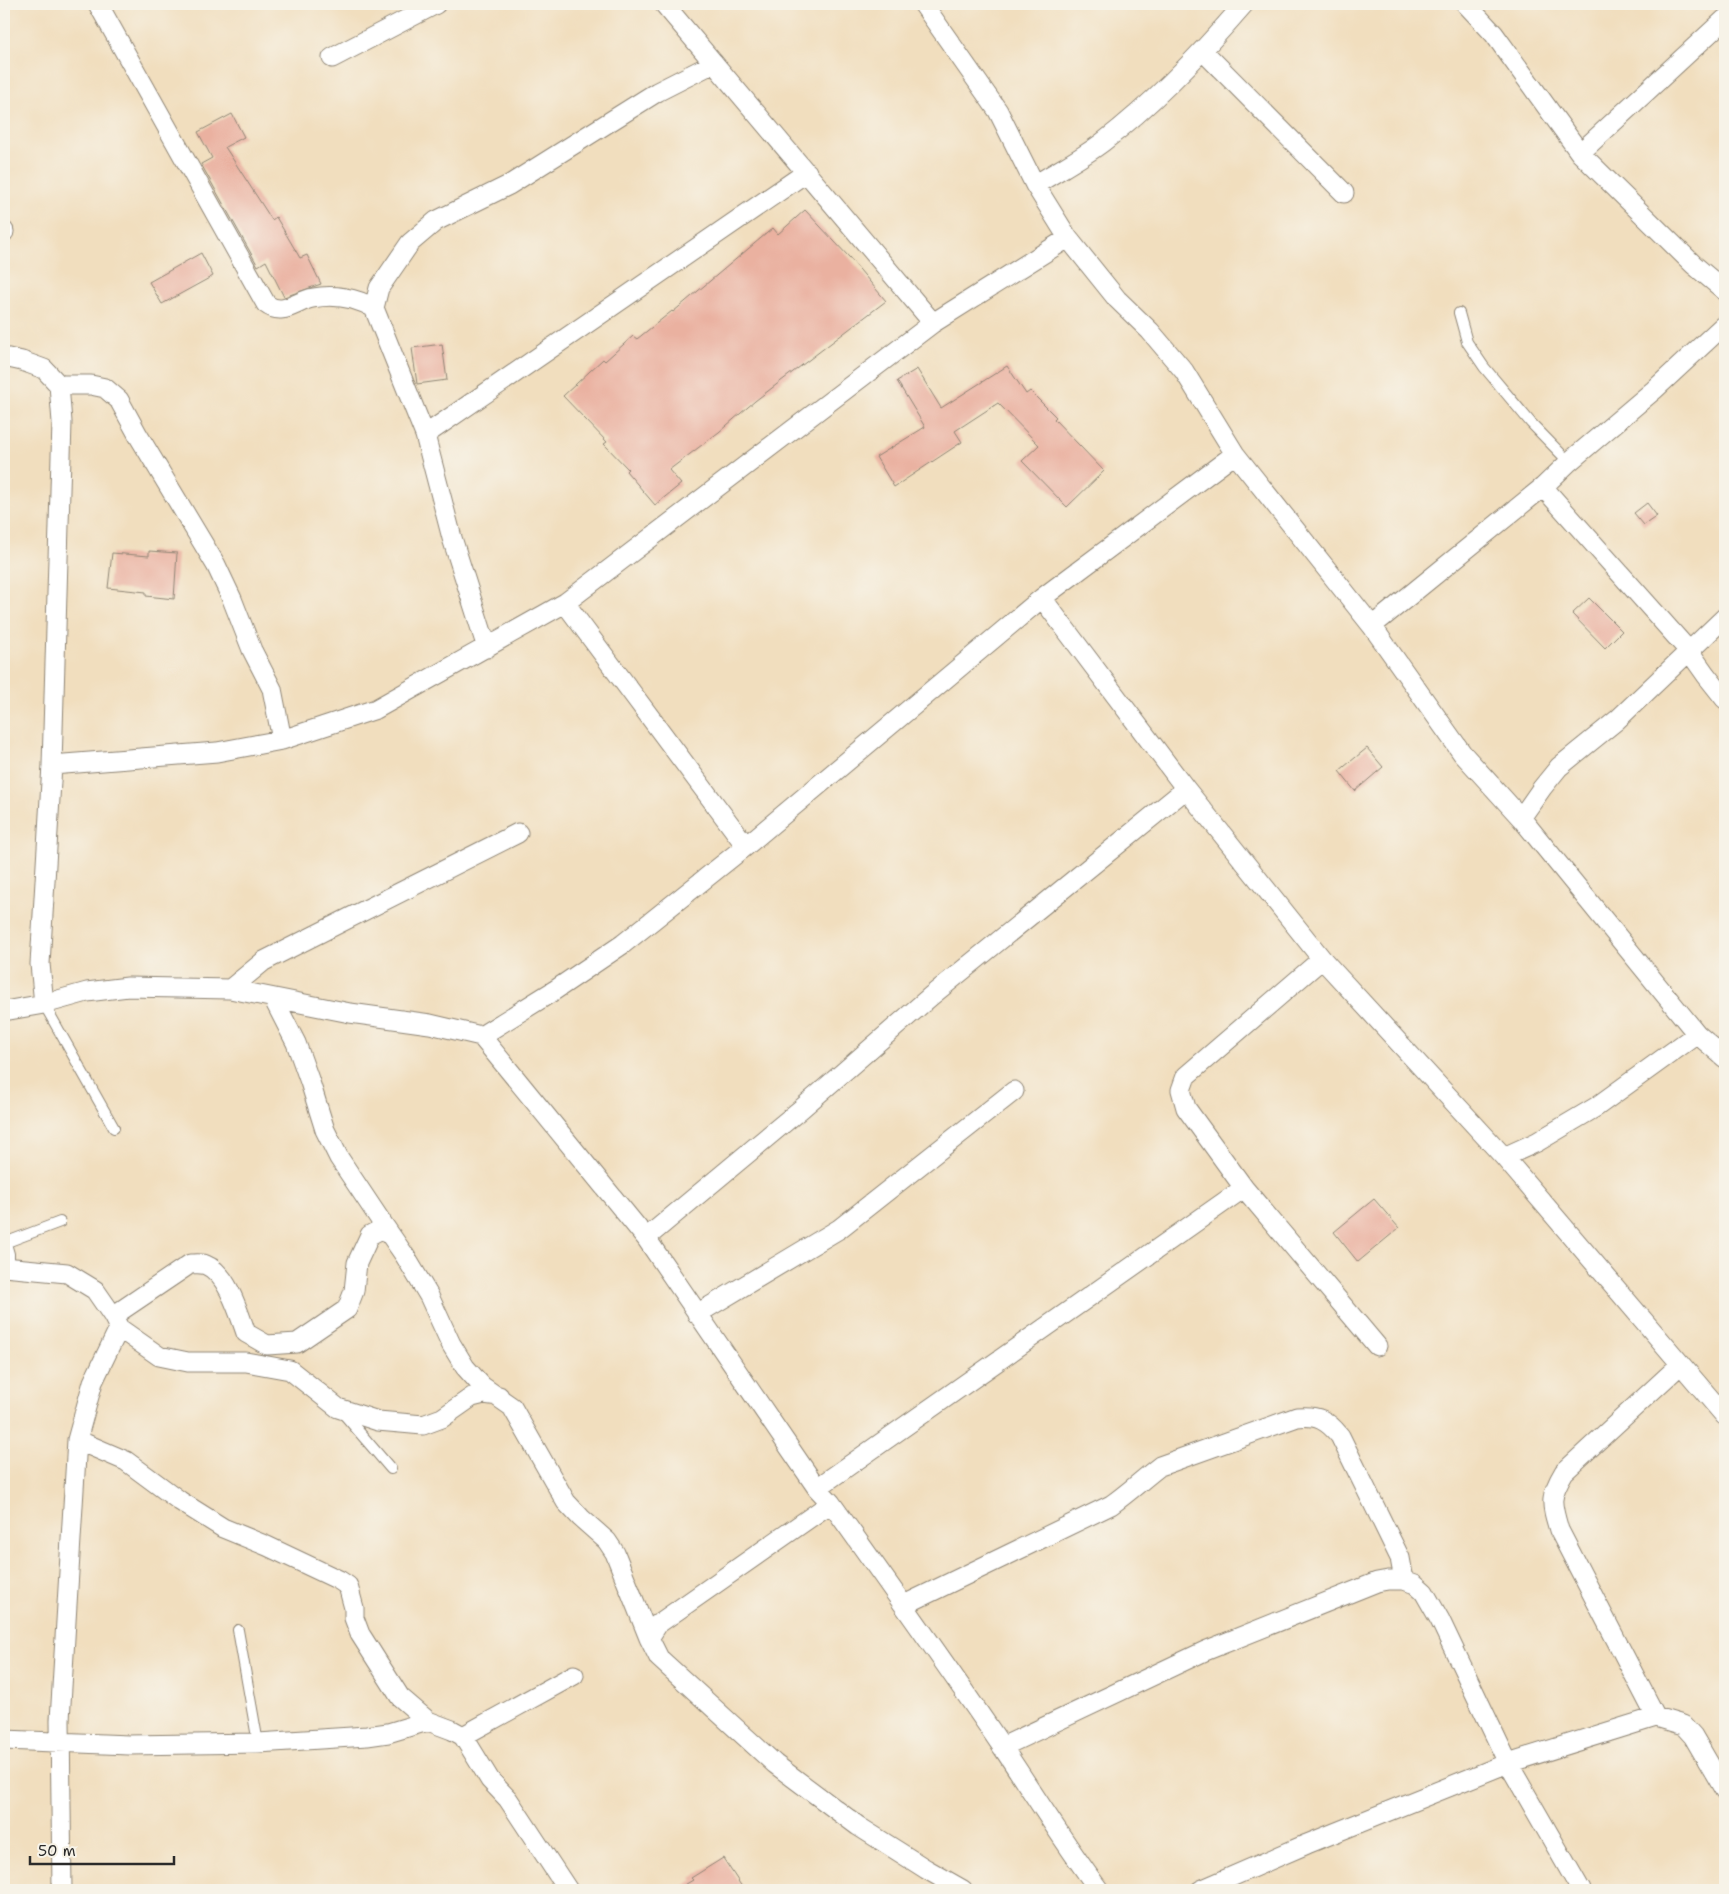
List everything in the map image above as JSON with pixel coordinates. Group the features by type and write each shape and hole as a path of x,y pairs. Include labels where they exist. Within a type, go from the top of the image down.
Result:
{"street":[{"path":"98,4 266,304 272,309 280,310 313,298 343,297 360,300 374,308"},
{"path":"332,58 436,4"},
{"path":"664,4 932,323"},
{"path":"924,4 998,111 1035,185 1068,238 1117,299 1150,331 1184,371 1235,454 1372,626 1462,753 1522,818 1697,1034 1725,1058"},
{"path":"1035,185 1102,142 1157,96 1203,51 1244,4"},
{"path":"1469,5 1494,34 1580,153 1694,265 1725,292"},
{"path":"1580,153 1725,19"},
{"path":"1203,51 1344,193"},
{"path":"487,648 452,538 425,435 374,308 379,288 410,243 436,221 509,185 657,92 714,64"},
{"path":"425,435 807,172"},
{"path":"52,765 217,752 282,740 376,709 565,603 932,323 1068,238"},
{"path":"1372,626 1543,486 1654,390 1725,324"},
{"path":"4,357 44,369 59,385 62,422 52,765 40,964 44,1004"},
{"path":"59,385 91,385 105,388 119,400 216,565 252,650 272,689 282,740"},
{"path":"481,1036 555,990 623,944 746,846 1042,598 1235,454"},
{"path":"1543,486 1689,651 1725,699"},
{"path":"1042,598 1186,789 1322,960 1504,1157 1725,1416"},
{"path":"565,603 746,846"},
{"path":"1522,818 1559,767 1617,720 1725,617"},
{"path":"646,1238 801,1109 931,996 1186,789"},
{"path":"230,990 264,961 518,833"},
{"path":"1322,960 1186,1076 1181,1090 1186,1108 1244,1188 1377,1346"},
{"path":"4,1011 44,1004 87,992 128,987 230,990 350,1013 430,1024 481,1036 646,1238 817,1488 831,1503 904,1605 1099,1890"},
{"path":"273,998 296,1043 325,1130 339,1158 405,1256 429,1296 451,1344 465,1367 482,1386 512,1407 566,1502 580,1518 607,1541 615,1553 659,1658 774,1764 858,1826 963,1890"},
{"path":"1504,1157 1537,1142 1596,1107 1697,1034"},
{"path":"697,1314 839,1229 1014,1091"},
{"path":"817,1488 1244,1188"},
{"path":"62,1890 60,1720 77,1440 93,1382 116,1322 190,1264 205,1264 218,1273 238,1308 246,1333 267,1345 297,1343 347,1309 354,1291 357,1263 370,1234 385,1227"},
{"path":"6,1267 67,1273 95,1290 116,1322 159,1356 188,1362 246,1362 290,1370 338,1408 378,1421 423,1425 442,1418 472,1397 484,1394 498,1396"},
{"path":"1656,1717 1559,1530 1551,1504 1556,1485 1564,1472 1681,1364"},
{"path":"904,1605 1111,1505 1134,1489 1144,1478 1160,1466 1297,1417 1310,1416 1330,1424 1340,1436 1400,1558 1404,1580"},
{"path":"77,1440 126,1461 180,1501 223,1528 266,1546 348,1586 354,1608 354,1618 360,1634 400,1697 428,1720 463,1736 490,1780 508,1799 568,1890"},
{"path":"649,1638 658,1624 831,1503"},
{"path":"1002,1747 1205,1651 1377,1582 1404,1580 1415,1584 1424,1592 1440,1620 1508,1763 1580,1890"},
{"path":"463,1736 574,1674"},
{"path":"1201,1890 1307,1844 1508,1763 1656,1717 1683,1725 1719,1762 1725,1791"},
{"path":"4,1740 129,1745 258,1743 368,1736 388,1733 428,1720"}],"lane":[{"path":"1459,313 1467,342 1484,367 1531,423 1569,462"},
{"path":"44,1004 114,1128"},
{"path":"6,1267 5,1240 60,1222"},
{"path":"338,1408 391,1469"},
{"path":"238,1630 258,1743"}],"building":[{"path":"232,114 244,137 225,147 272,220 276,217 300,258 307,255 321,284 284,297 266,261 258,266 201,164 212,158 198,132"},
{"path":"805,210 849,257 886,301 755,401 719,432 669,470 681,484 655,505 626,471 628,469 604,444 607,442 563,396 603,359 605,361 633,336 637,339 673,312 773,228 778,234"},
{"path":"201,253 213,276 162,304 149,282"},
{"path":"442,344 447,380 417,384 412,348"},
{"path":"1007,366 1026,394 1030,391 1104,471 1067,507 1022,461 1039,445 998,403 955,431 962,442 894,487 876,457 925,427 897,381 917,369 941,408"},
{"path":"1647,503 1657,516 1644,525 1634,513"},
{"path":"149,551 177,553 174,599 146,596 146,592 108,588 112,553 149,556"},
{"path":"1589,598 1622,631 1605,648 1572,614"},
{"path":"1367,748 1383,767 1355,791 1339,771"},
{"path":"1374,1199 1399,1228 1358,1262 1334,1232"},
{"path":"723,1858 744,1890 676,1890 693,1880 691,1878"}]}
